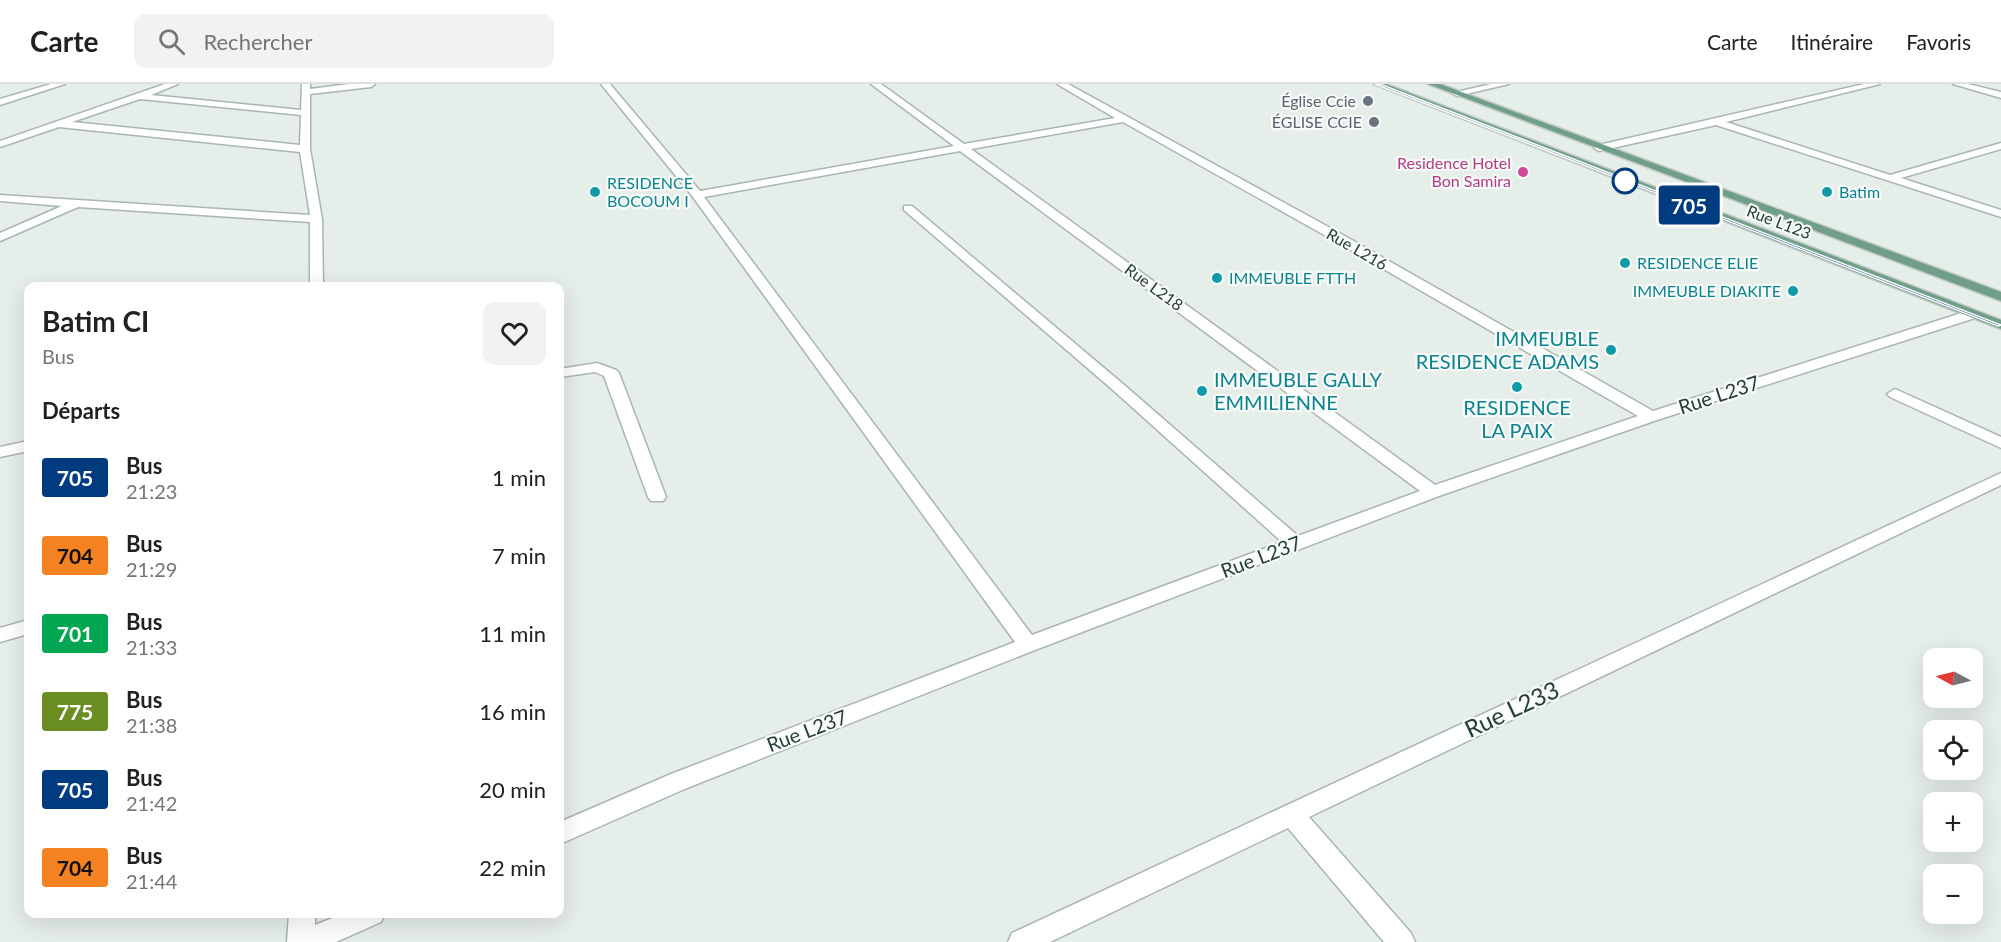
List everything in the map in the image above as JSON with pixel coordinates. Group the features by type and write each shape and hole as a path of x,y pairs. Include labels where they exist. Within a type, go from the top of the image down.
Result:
{"main road":[{"name":"Rue L123","path":"1378,84 2001,325"},
{"name":"Rue L123","path":"1432,84 2001,297"}],"street":[{"path":"0,102 62,84"},
{"path":"0,144 174,84"},
{"path":"316,282 316,219 305,149 306,88 371,84"},
{"path":"605,84 697,195 1028,645"},
{"name":"Rue L218","path":"875,84 1433,492"},
{"name":"Rue L216","path":"1061,84 1339,238 1651,417"},
{"path":"1457,93 1505,84"},
{"path":"1599,148 1876,84"},
{"path":"1957,84 2001,95"},
{"path":"135,97 305,113"},
{"path":"697,195 1125,119"},
{"path":"1716,122 2001,214"},
{"path":"58,124 305,149"},
{"path":"1890,178 2001,146"},
{"path":"0,198 74,205 316,219"},
{"path":"0,237 74,205"},
{"path":"908,208 1118,387 1295,544"},
{"name":"Rue L237","path":"564,831 679,782 1028,645 1433,492 1651,417 1973,314"},
{"path":"564,372 597,367 611,373 657,496"},
{"path":"1895,394 2001,443"},
{"path":"0,452 24,447"},
{"name":"Rue L233","path":"1022,942 2001,478"},
{"path":"0,635 24,628"},
{"path":"1292,814 1401,942"},
{"path":"302,918 303,942 362,918"}],"bus line":[{"name":"705","path":"1378,84 2001,325"}],"place":[{"name":"Église Ccie","path":"1368,101"},
{"name":"ÉGLISE CCIE","path":"1374,122"},
{"name":"Residence Hotel Bon Samira","path":"1523,172"},
{"name":"RESIDENCE BOCOUM I","path":"595,192"},
{"name":"Batim","path":"1827,192"},
{"name":"RESIDENCE ELIE","path":"1625,263"},
{"name":"IMMEUBLE FTTH","path":"1217,278"},
{"name":"IMMEUBLE DIAKITE","path":"1793,291"},
{"name":"IMMEUBLE RESIDENCE ADAMS","path":"1611,350"},
{"name":"RESIDENCE LA PAIX","path":"1517,387"},
{"name":"IMMEUBLE GALLY EMMILIENNE","path":"1202,391"}]}
